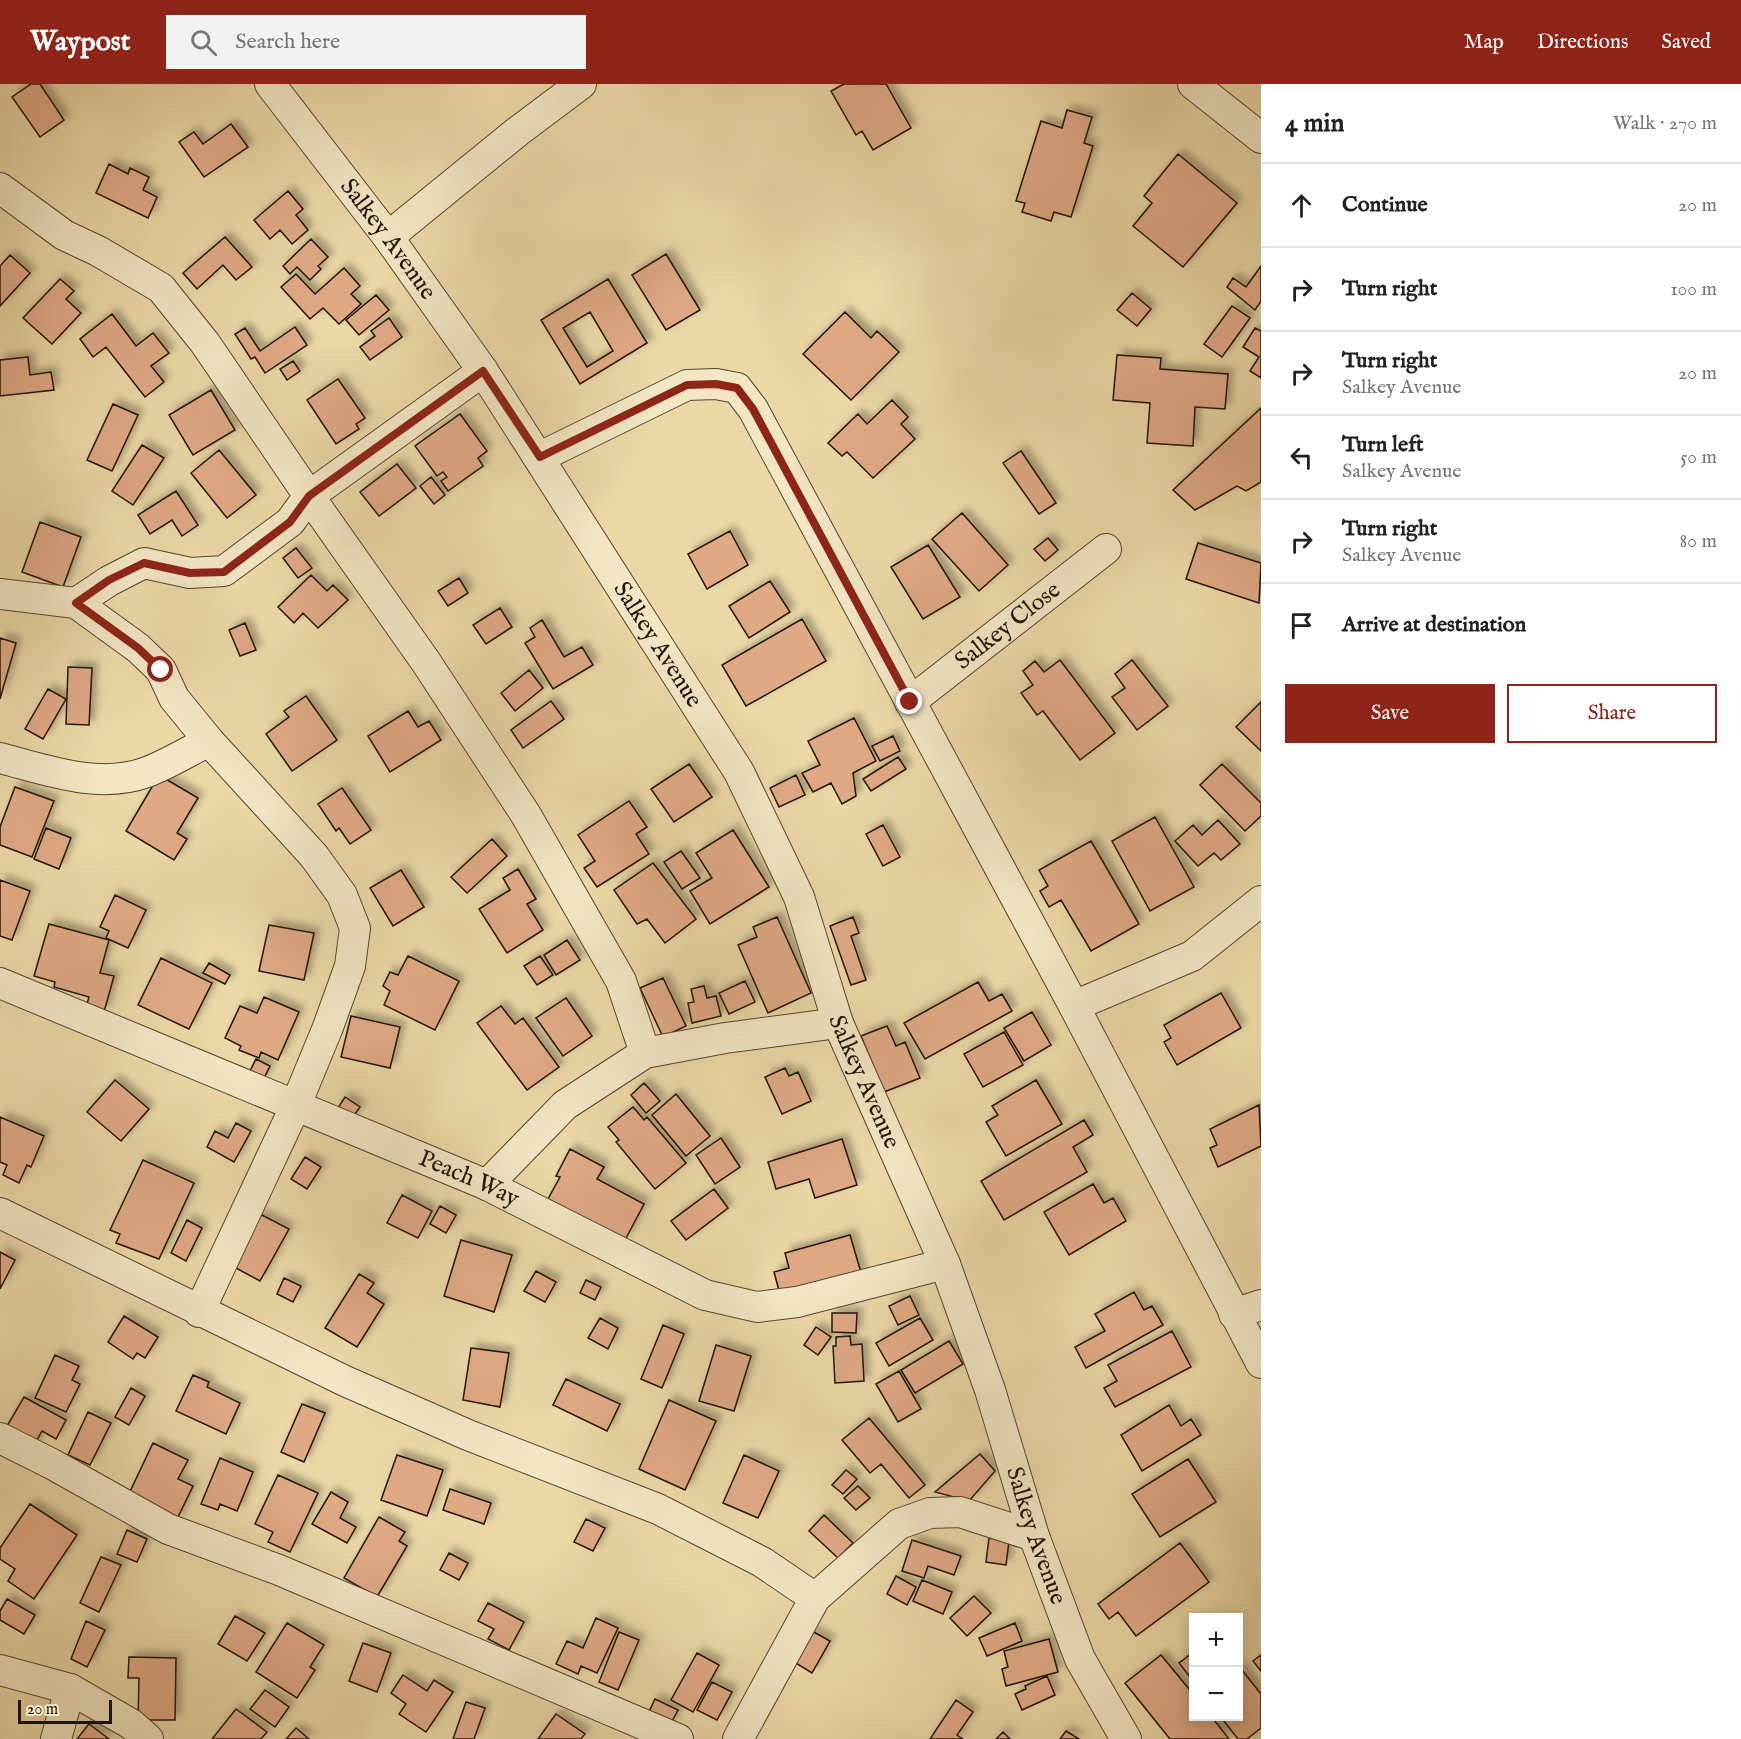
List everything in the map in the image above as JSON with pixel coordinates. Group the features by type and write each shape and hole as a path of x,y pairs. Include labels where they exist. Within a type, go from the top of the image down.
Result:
{"street":[{"name":"Salkey Avenue","path":"270,84 388,237 483,371 739,772 799,897 838,1023 945,1264 990,1390 1034,1536 1080,1659 1126,1739"},
{"path":"388,237 517,132 581,84"},
{"path":"1193,84 1261,138"},
{"path":"0,188 64,235 98,251 160,288 205,343 426,662 526,815 621,981 645,1053"},
{"path":"76,603 109,580 144,563 190,573 224,572 290,522 309,496 483,371"},
{"path":"540,457 687,385 716,384 737,388 753,409 1074,1006 1247,1309 1261,1363"},
{"name":"Salkey Close","path":"910,702 1106,549"},
{"path":"0,594 76,603 138,648 161,670 174,698 209,741 314,856 342,895 355,927 350,966 295,1107 199,1312"},
{"path":"0,758 71,776 109,780 146,772 209,741"},
{"path":"1074,1006 1192,956 1261,901"},
{"name":"Peach Way","path":"0,983 487,1185 705,1295 757,1307 796,1302 945,1264"},
{"path":"487,1185 564,1105 645,1053 725,1038 838,1023"},
{"path":"0,1213 199,1312 345,1381 468,1435 658,1509 762,1562 815,1598"},
{"path":"0,1438 52,1464 168,1529 279,1570 678,1739"},
{"path":"738,1739 815,1598 900,1524 930,1513 960,1512 1034,1536"},
{"path":"0,1670 70,1689 131,1724 148,1739"},
{"path":"56,1739 70,1689"}],"building":[{"path":"31,84 40,84 64,120 40,137 12,97"},
{"path":"844,84 886,84 911,128 873,150 862,131 856,135 831,91"},
{"path":"1067,110 1092,117 1084,143 1093,146 1071,217 1054,212 1051,221 1022,212 1025,203 1016,201 1041,121 1062,128"},
{"path":"231,124 248,147 204,177 179,142 194,132 203,144"},
{"path":"1178,154 1237,203 1183,267 1133,226 1152,203 1144,196"},
{"path":"109,164 128,174 130,168 149,177 143,190 157,197 148,218 96,193"},
{"path":"288,191 303,209 296,215 308,230 292,244 280,230 270,239 254,220"},
{"path":"225,237 252,267 236,280 223,265 197,289 183,273"},
{"path":"311,239 328,257 318,266 321,269 310,280 297,267 290,274 283,266"},
{"path":"666,254 700,310 666,330 632,275"},
{"path":"10,255 30,273 0,306 0,266"},
{"path":"1261,266 1261,301 1255,310 1227,287 1233,278 1246,287"},
{"path":"344,268 360,286 351,294 361,304 339,324 323,308 310,319 281,287 296,274 315,294"},
{"path":"60,279 74,291 66,299 81,313 52,344 23,318"},
{"path":"608,279 647,343 580,384 541,320","holes":["590,312 613,351 587,367 563,328"]},
{"path":"1132,293 1151,309 1137,326 1117,310"},
{"path":"376,295 389,310 359,335 346,320"},
{"path":"1232,306 1250,318 1222,357 1204,344"},
{"path":"845,312 871,338 877,331 899,352 851,400 803,354"},
{"path":"112,314 136,346 153,333 169,353 151,366 164,382 145,397 106,347 93,357 80,339"},
{"path":"389,318 402,337 370,360 360,347 375,336 371,331"},
{"path":"295,327 307,345 265,373 255,357 251,359 235,334 245,328 260,351"},
{"path":"1255,328 1261,331 1261,378 1250,371 1259,357 1243,347"},
{"path":"1117,355 1161,358 1160,369 1228,374 1225,409 1195,407 1193,446 1147,443 1150,403 1113,400"},
{"path":"28,357 30,375 51,372 54,390 0,396 0,360"},
{"path":"293,361 300,371 287,380 280,369"},
{"path":"338,379 365,418 356,424 359,429 336,444 307,400"},
{"path":"211,390 235,430 193,455 169,415"},
{"path":"892,400 908,417 901,424 915,439 873,478 847,452 842,456 828,443 858,414 867,424"},
{"path":"113,404 138,415 112,471 87,460"},
{"path":"1261,408 1261,482 1246,491 1237,486 1195,510 1173,490"},
{"path":"460,414 487,451 478,458 483,466 448,491 441,481 447,477 443,472 437,476 415,446"},
{"path":"142,445 164,458 133,505 112,491"},
{"path":"219,450 256,495 227,518 191,473"},
{"path":"1021,451 1056,503 1039,514 1003,463"},
{"path":"397,464 416,488 379,516 360,492"},
{"path":"431,477 445,495 434,504 420,486"},
{"path":"176,491 198,525 182,536 172,520 150,534 138,515"},
{"path":"962,513 1008,565 979,591 932,539"},
{"path":"40,522 81,537 63,587 22,572"},
{"path":"730,531 748,565 707,589 688,554"},
{"path":"1048,538 1058,550 1045,561 1034,549"},
{"path":"1198,543 1261,563 1259,603 1186,579"},
{"path":"928,545 960,597 923,619 891,567"},
{"path":"296,548 312,568 298,578 283,558"},
{"path":"311,575 327,591 333,585 348,600 318,628 303,613 294,623 278,607"},
{"path":"459,578 468,593 448,606 438,591"},
{"path":"770,581 790,612 749,638 729,606"},
{"path":"500,608 512,627 486,644 473,625"},
{"path":"802,619 826,661 746,706 722,665"},
{"path":"542,620 564,657 582,647 593,665 553,689 525,643 535,637 530,628"},
{"path":"245,623 256,650 240,656 229,630"},
{"path":"0,638 16,643 0,699"},
{"path":"1060,660 1115,733 1080,760 1043,711 1037,715 1021,693 1033,685 1023,671 1035,661 1044,672"},
{"path":"1132,660 1168,706 1137,730 1112,697 1125,688 1115,674"},
{"path":"68,667 92,668 89,725 66,724"},
{"path":"529,670 543,688 515,711 501,693"},
{"path":"48,689 66,699 43,739 25,729"},
{"path":"306,696 337,740 292,771 266,734 289,717 284,711"},
{"path":"551,701 564,719 523,748 511,730"},
{"path":"1261,702 1261,751 1236,727"},
{"path":"408,711 418,727 429,721 441,740 390,772 368,736"},
{"path":"854,718 876,761 853,773 856,796 842,804 831,783 813,792 802,773 820,765 808,741"},
{"path":"893,736 900,751 880,761 872,746"},
{"path":"898,757 906,769 871,791 863,779"},
{"path":"689,764 712,797 674,822 651,789"},
{"path":"1222,764 1261,803 1261,816 1245,831 1200,785"},
{"path":"159,775 198,798 177,833 187,839 174,860 126,831"},
{"path":"796,775 805,795 779,807 770,788"},
{"path":"15,787 54,801 32,857 0,845 0,827"},
{"path":"342,788 371,830 350,844 339,828 336,831 318,804"},
{"path":"629,801 647,827 636,834 649,854 597,887 584,868 595,861 578,835"},
{"path":"1155,817 1194,887 1150,911 1112,841"},
{"path":"1218,820 1240,844 1221,860 1214,853 1198,866 1175,841 1193,825 1202,835"},
{"path":"883,825 900,857 883,866 866,834"},
{"path":"46,828 71,838 59,869 34,859"},
{"path":"733,830 769,887 710,924 690,891 712,878 696,853"},
{"path":"492,839 507,856 467,893 451,877"},
{"path":"1091,841 1139,924 1091,951 1061,900 1049,907 1040,891 1048,886 1039,870"},
{"path":"681,851 700,878 682,889 664,862"},
{"path":"653,863 696,919 665,943 647,919 637,924 614,890"},
{"path":"518,869 536,899 527,904 543,930 507,953 479,909 510,890 503,878"},
{"path":"401,870 424,907 393,926 370,888"},
{"path":"0,880 30,891 12,940 0,936"},
{"path":"115,895 146,910 128,948 106,938 109,931 100,927"},
{"path":"777,917 811,993 768,1013 738,945 757,937 753,927"},
{"path":"853,917 859,933 851,936 866,980 851,985 830,926"},
{"path":"49,924 109,940 100,973 114,976 104,1012 86,1007 89,997 54,987 55,982 34,976"},
{"path":"269,925 314,933 304,980 259,971"},
{"path":"567,940 580,960 556,975 544,955"},
{"path":"408,956 459,981 435,1030 384,1005 390,991 383,986 390,972 398,975"},
{"path":"540,956 553,975 537,985 524,966"},
{"path":"161,958 212,983 189,1029 138,1005"},
{"path":"209,963 230,975 225,984 203,973"},
{"path":"663,978 686,1026 663,1037 640,988"},
{"path":"745,981 755,1002 729,1014 719,993"},
{"path":"978,982 989,1001 1002,994 1012,1011 925,1059 904,1023"},
{"path":"704,986 707,998 716,996 721,1016 692,1023 688,1003 694,1002 691,989"},
{"path":"1221,993 1241,1028 1177,1065 1164,1042 1171,1038 1164,1025"},
{"path":"264,997 299,1012 278,1060 261,1052 259,1058 239,1050 241,1046 225,1038 240,1006 257,1013"},
{"path":"566,998 592,1036 563,1056 536,1018"},
{"path":"501,1006 515,1024 523,1018 559,1067 527,1090 477,1023"},
{"path":"1032,1012 1051,1045 1024,1061 1004,1028"},
{"path":"351,1016 400,1027 390,1068 341,1057"},
{"path":"887,1026 896,1046 905,1042 920,1078 884,1092 861,1036"},
{"path":"1004,1032 1023,1065 983,1087 964,1054"},
{"path":"256,1059 270,1066 262,1082 248,1075"},
{"path":"785,1068 789,1076 798,1072 811,1101 782,1114 765,1077"},
{"path":"115,1080 149,1109 121,1141 87,1112"},
{"path":"1036,1080 1062,1124 1006,1156 986,1122 998,1115 992,1106"},
{"path":"644,1083 660,1101 646,1113 631,1095"},
{"path":"676,1094 710,1136 686,1156 652,1115"},
{"path":"345,1097 360,1107 350,1121 336,1111"},
{"path":"1259,1105 1261,1146 1218,1167 1210,1148 1217,1145 1210,1129"},
{"path":"633,1107 644,1120 647,1117 686,1163 655,1189 616,1142 619,1140 608,1127"},
{"path":"0,1117 44,1136 31,1167 27,1165 19,1183 3,1175 7,1165 0,1162"},
{"path":"1084,1120 1093,1135 1073,1147 1087,1172 1004,1220 981,1181"},
{"path":"236,1123 251,1131 234,1162 207,1147 215,1131 228,1138"},
{"path":"721,1138 740,1167 715,1184 696,1155"},
{"path":"842,1139 857,1185 815,1198 809,1179 776,1189 768,1162"},
{"path":"570,1149 604,1167 597,1179 644,1204 625,1240 548,1199 560,1177 556,1176"},
{"path":"305,1157 321,1167 307,1189 291,1179"},
{"path":"143,1160 194,1183 159,1259 116,1243 120,1234 110,1230"},
{"path":"1093,1184 1104,1203 1113,1198 1126,1221 1069,1255 1044,1212"},
{"path":"714,1189 728,1208 686,1240 671,1221"},
{"path":"402,1195 432,1211 418,1238 387,1223"},
{"path":"440,1206 456,1215 446,1233 430,1224"},
{"path":"260,1214 289,1229 260,1281 232,1266"},
{"path":"187,1220 202,1228 186,1261 171,1253"},
{"path":"850,1235 862,1276 781,1298 774,1272 789,1268 785,1253"},
{"path":"461,1240 512,1255 494,1312 444,1296"},
{"path":"0,1252 15,1260 0,1289"},
{"path":"536,1271 556,1282 545,1302 524,1291"},
{"path":"359,1274 374,1283 367,1293 384,1304 357,1347 325,1328"},
{"path":"284,1278 301,1286 293,1302 277,1294"},
{"path":"586,1280 601,1287 595,1300 580,1293"},
{"path":"1134,1292 1144,1310 1152,1306 1163,1325 1086,1368 1075,1347 1105,1331 1095,1314"},
{"path":"910,1296 919,1315 898,1325 889,1306"},
{"path":"832,1313 857,1313 856,1333 832,1332"},
{"path":"124,1316 158,1337 145,1358 137,1353 133,1359 108,1342"},
{"path":"600,1318 618,1328 608,1349 588,1338"},
{"path":"920,1318 933,1340 889,1366 876,1343"},
{"path":"663,1325 684,1334 662,1388 641,1379"},
{"path":"816,1327 831,1337 818,1355 804,1345"},
{"path":"1172,1331 1191,1367 1115,1407 1104,1388 1117,1381 1108,1365"},
{"path":"850,1336 851,1345 862,1344 864,1381 835,1383 833,1346 836,1346 836,1337"},
{"path":"949,1341 963,1364 915,1393 901,1370"},
{"path":"716,1345 751,1356 734,1411 699,1401"},
{"path":"471,1348 509,1353 500,1407 463,1400"},
{"path":"55,1355 79,1366 72,1380 80,1384 66,1412 35,1398"},
{"path":"899,1371 921,1409 898,1422 876,1384"},
{"path":"193,1375 209,1382 207,1387 240,1403 226,1434 176,1411"},
{"path":"566,1379 620,1404 607,1431 553,1405"},
{"path":"131,1388 145,1396 129,1425 115,1417"},
{"path":"24,1397 66,1420 56,1439 42,1431 32,1449 3,1433"},
{"path":"669,1400 716,1421 685,1490 639,1469"},
{"path":"302,1404 325,1413 304,1462 281,1452"},
{"path":"1169,1405 1181,1426 1191,1419 1201,1435 1142,1471 1121,1435"},
{"path":"88,1412 111,1423 90,1465 68,1455"},
{"path":"869,1418 925,1485 909,1498 881,1464 870,1473 842,1440"},
{"path":"153,1443 188,1460 178,1479 193,1486 176,1521 127,1498"},
{"path":"980,1454 995,1471 969,1501 935,1492"},
{"path":"397,1455 443,1470 427,1516 381,1500"},
{"path":"744,1455 779,1471 758,1518 723,1503"},
{"path":"220,1458 253,1472 237,1511 220,1504 218,1510 201,1504"},
{"path":"1188,1459 1216,1502 1160,1537 1132,1494"},
{"path":"846,1470 857,1479 843,1494 832,1485"},
{"path":"278,1475 318,1493 290,1552 268,1542 273,1532 255,1524"},
{"path":"858,1486 870,1498 856,1510 844,1498"},
{"path":"450,1489 491,1503 484,1524 443,1510"},
{"path":"331,1492 348,1502 340,1518 356,1527 347,1543 312,1524"},
{"path":"30,1504 77,1535 34,1599 8,1581 15,1569 0,1559 0,1548"},
{"path":"824,1515 853,1543 838,1558 809,1531"},
{"path":"379,1517 405,1532 399,1541 407,1546 377,1597 344,1578"},
{"path":"586,1519 605,1528 593,1551 574,1542"},
{"path":"127,1530 147,1539 137,1562 117,1554"},
{"path":"989,1538 1009,1541 1006,1565 986,1562"},
{"path":"912,1540 961,1556 954,1575 928,1566 924,1578 902,1571"},
{"path":"1180,1543 1209,1582 1136,1636 1118,1612 1109,1619 1098,1604"},
{"path":"449,1553 468,1563 459,1580 440,1570"},
{"path":"101,1557 121,1565 99,1612 80,1603"},
{"path":"896,1576 916,1587 907,1605 887,1594"},
{"path":"922,1580 952,1592 943,1614 913,1601"},
{"path":"974,1596 991,1613 967,1636 950,1618"},
{"path":"7,1599 35,1615 24,1634 0,1620 0,1611"},
{"path":"488,1603 524,1622 509,1650 488,1639 494,1629 478,1621"},
{"path":"235,1616 265,1633 247,1661 218,1644"},
{"path":"596,1618 618,1628 597,1673 581,1666 578,1674 556,1664 567,1641 583,1648"},
{"path":"86,1621 105,1630 87,1667 71,1659"},
{"path":"287,1623 324,1645 310,1667 315,1670 297,1698 256,1672"},
{"path":"1015,1623 1022,1641 987,1656 979,1638"},
{"path":"812,1631 830,1641 812,1673 794,1662"},
{"path":"619,1632 639,1640 618,1690 599,1682"},
{"path":"1049,1639 1058,1672 1006,1686 1002,1669 1008,1667 1004,1651"},
{"path":"363,1643 391,1653 377,1692 349,1681"},
{"path":"697,1653 719,1665 693,1712 671,1700"},
{"path":"1161,1655 1189,1689 1189,1721 1215,1721 1229,1739 1170,1739 1125,1683"},
{"path":"1261,1655 1261,1671 1253,1661"},
{"path":"1189,1656 1189,1676 1179,1663"},
{"path":"129,1657 176,1658 175,1720 138,1720 139,1678 128,1678"},
{"path":"1243,1671 1261,1694 1261,1728 1247,1739 1238,1739 1224,1721 1243,1721"},
{"path":"403,1675 427,1691 434,1680 453,1692 426,1732 399,1714 406,1704 391,1693"},
{"path":"1047,1676 1055,1695 1022,1710 1015,1694 1026,1689 1025,1686"},
{"path":"712,1682 732,1692 717,1720 697,1710"},
{"path":"265,1690 289,1707 275,1727 250,1709"},
{"path":"655,1699 678,1710 670,1725 648,1714"},
{"path":"956,1700 973,1712 957,1735 963,1739 930,1739"},
{"path":"466,1702 485,1708 474,1739 453,1739"},
{"path":"236,1709 267,1732 261,1739 212,1739"},
{"path":"556,1714 585,1734 581,1739 538,1739"},
{"path":"89,1724 109,1739 77,1739"},
{"path":"296,1728 309,1739 286,1739"},
{"path":"1066,1731 1079,1739 1060,1739"},
{"path":"1003,1732 1010,1739 996,1739"}],"route":[{"path":"161,670 138,648 76,603 109,580 144,563 190,573 224,572 290,522 309,496 483,371 540,457 687,385 716,384 737,388 753,409 910,702"}]}
